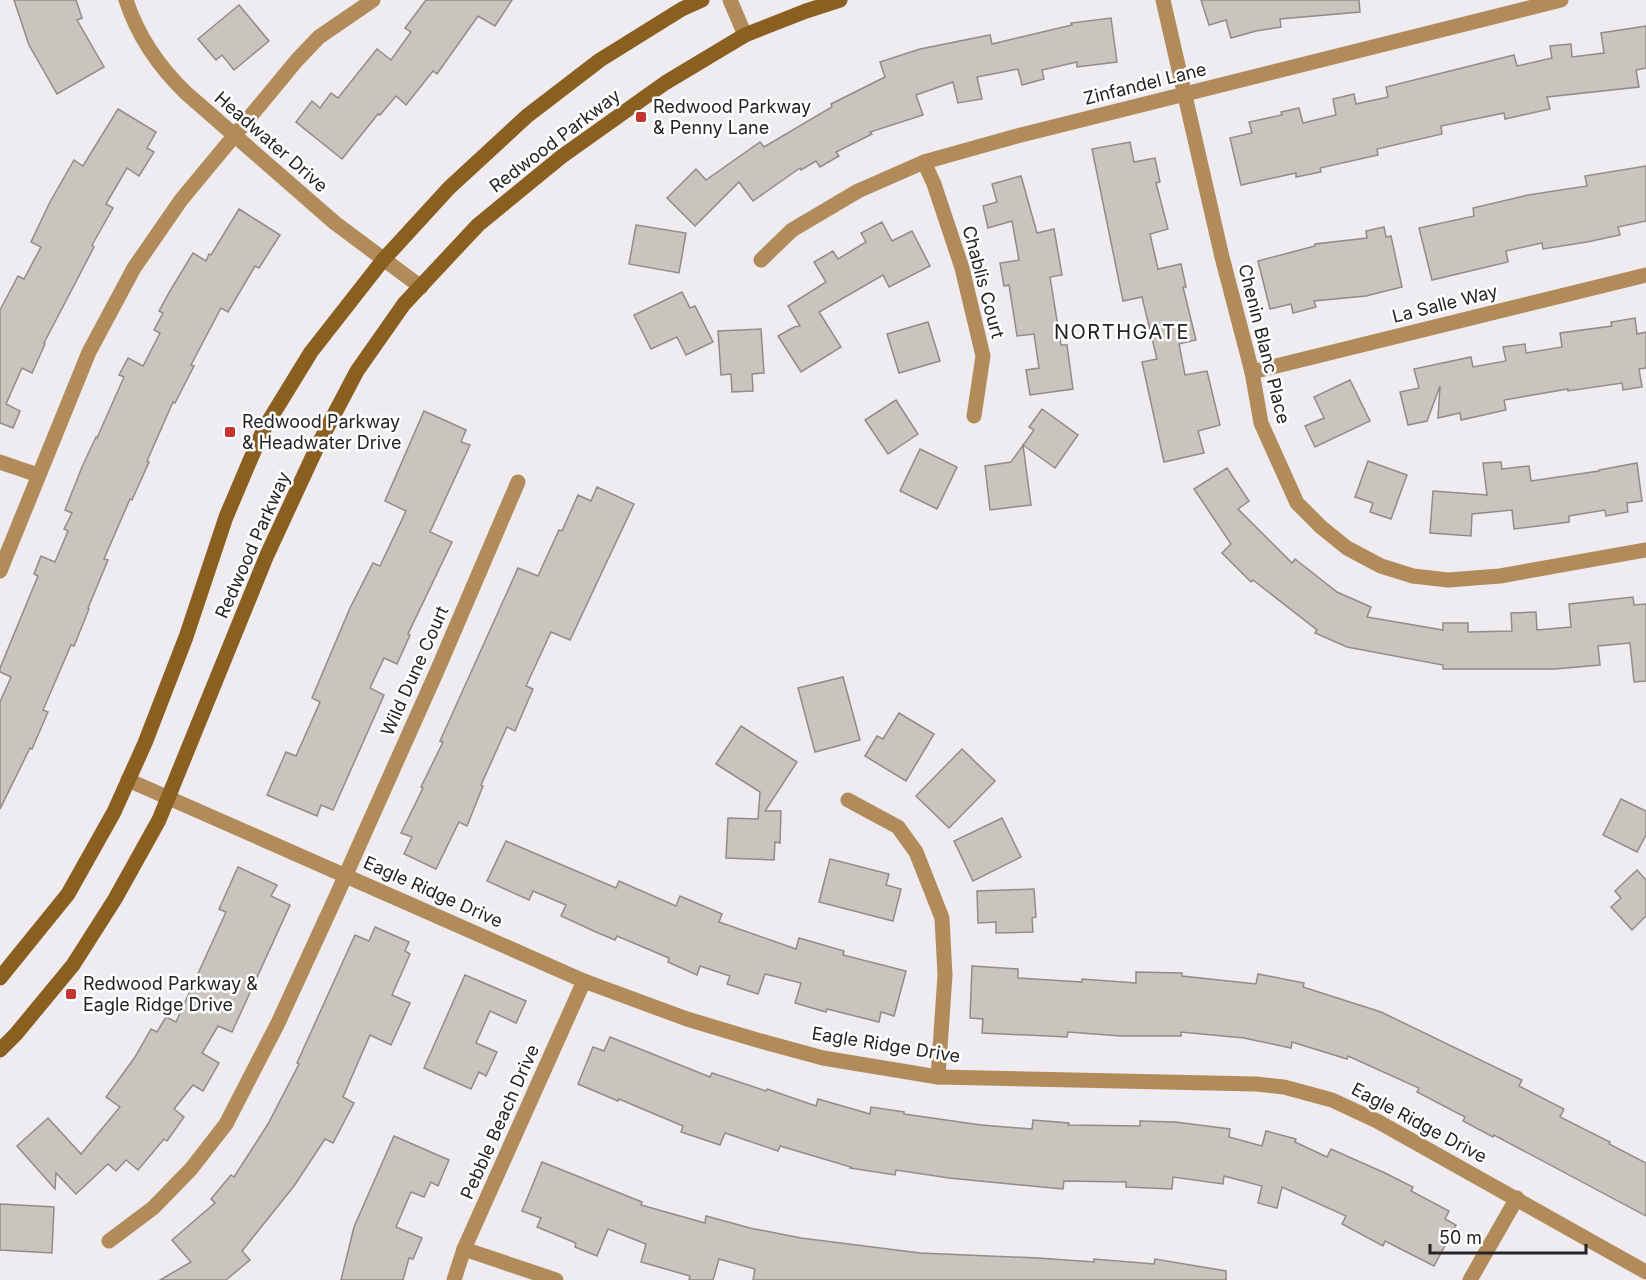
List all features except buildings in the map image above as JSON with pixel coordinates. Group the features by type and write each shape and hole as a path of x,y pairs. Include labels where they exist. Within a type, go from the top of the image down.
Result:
{"main road":[{"name":"Redwood Parkway","path":"0,978 68,894 114,812 145,743 186,638 226,517 265,427 311,352 383,260 449,188 527,116 600,60 682,9 702,0"},
{"name":"Redwood Parkway","path":"0,1050 73,965 115,899 159,820 267,555 318,445 357,371 404,304 478,225 561,157 665,83 745,35 840,0"}],"street":[{"name":"Headwater Drive","path":"126,0 147,47 165,73 234,137 334,223 421,287"},
{"path":"0,570 89,352 134,268 181,200 297,60 319,37 373,0"},
{"path":"730,0 745,35"},
{"name":"Chenin Blanc Place","path":"1163,0 1222,257 1252,372 1261,423 1297,504 1347,548 1381,566 1413,576 1448,580 1500,576 1646,550"},
{"name":"Zinfandel Lane","path":"761,260 792,230 858,192 924,162 1017,136 1561,0"},
{"name":"Chablis Court","path":"924,162 934,184 962,268 983,356 974,416"},
{"name":"La Salle Way","path":"1252,372 1646,274"},
{"path":"0,462 38,475"},
{"name":"Wild Dune Court","path":"109,1241 153,1208 191,1169 226,1124 278,1023 437,671 518,482"},
{"name":"Eagle Ridge Drive","path":"128,780 584,981 687,1019 823,1058 938,1077 1256,1084 1284,1087 1332,1100 1368,1117 1517,1198 1646,1272"},
{"path":"848,800 898,826 916,852 942,918 945,975 938,1077"},
{"name":"Pebble Beach Drive","path":"454,1280 464,1249 584,981"},
{"path":"1470,1280 1517,1198"},
{"path":"464,1249 556,1280"}],"place":[{"name":"Redwood Parkway & Penny Lane","path":"641,117"},
{"name":"Redwood Parkway & Headwater Drive","path":"230,432"},
{"name":"Redwood Parkway & Eagle Ridge Drive","path":"71,994"}],"district":[{"name":"NORTHGATE","path":"1122,332"}]}
